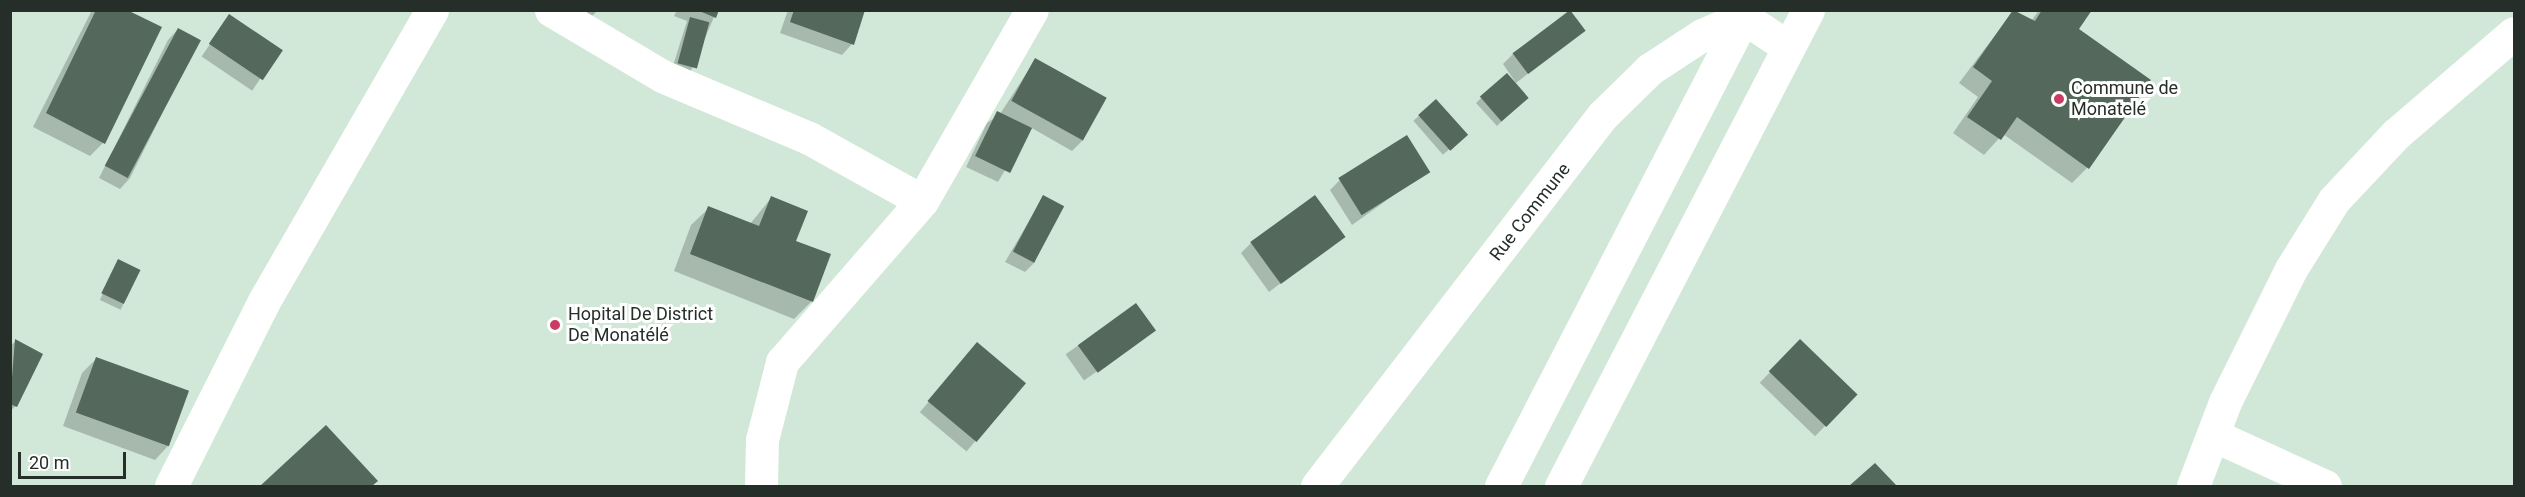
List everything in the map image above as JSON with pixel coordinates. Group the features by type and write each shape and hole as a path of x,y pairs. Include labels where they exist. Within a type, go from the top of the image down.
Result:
{"street":[{"path":"171,486 264,301 432,10"},
{"path":"551,10 662,76 809,138 922,201"},
{"path":"761,486 762,440 770,389 782,362 922,201 1032,10"},
{"path":"1561,486 1808,10"},
{"path":"1501,486 1745,14 1788,47"},
{"name":"Rue Commune","path":"1317,486 1603,115 1650,69 1702,34 1745,14"},
{"path":"2193,486 2213,435 2291,269 2334,201 2396,134 2514,33"},
{"path":"2213,435 2325,486"}],"building":[{"path":"96,10 127,10 162,27 105,144 46,113"},
{"path":"697,10 719,10 716,18"},
{"path":"794,10 865,10 854,45 790,22"},
{"path":"1570,10 1586,31 1528,74 1512,53"},
{"name":"Commune de Monatelé","path":"2013,10 2035,21 2042,10 2092,10 2079,29 2151,80 2089,169 2017,117 2001,140 1967,117 1992,81 1973,67"},
{"path":"229,14 283,50 263,80 209,44"},
{"path":"690,17 709,22 697,69 678,63"},
{"path":"178,28 201,40 128,178 105,166"},
{"path":"1035,58 1107,98 1083,141 1011,101"},
{"path":"1507,73 1529,98 1501,122 1480,97"},
{"path":"1436,99 1468,135 1450,151 1418,115"},
{"path":"997,111 1032,128 1010,173 975,156"},
{"path":"1407,135 1430,172 1362,215 1338,178"},
{"path":"1043,195 1064,206 1034,263 1013,252"},
{"path":"1315,195 1346,237 1281,284 1250,242"},
{"path":"771,196 808,211 796,241 831,254 813,302 690,254 708,206 759,226"},
{"path":"118,259 140,270 124,304 101,293"},
{"path":"1136,303 1156,331 1098,373 1078,345"},
{"path":"15,339 43,354 17,407 10,404"},
{"path":"1800,339 1858,395 1826,427 1769,371"},
{"path":"977,342 1026,383 977,442 928,401"},
{"path":"96,357 189,391 169,446 76,412"},
{"path":"326,425 378,481 372,486 260,486"},
{"path":"1875,463 1897,486 1849,486"}],"place":[{"name":"Commune de Monatelé","path":"2059,99"},
{"name":"Hopital De District De Monatélé","path":"555,325"}]}
